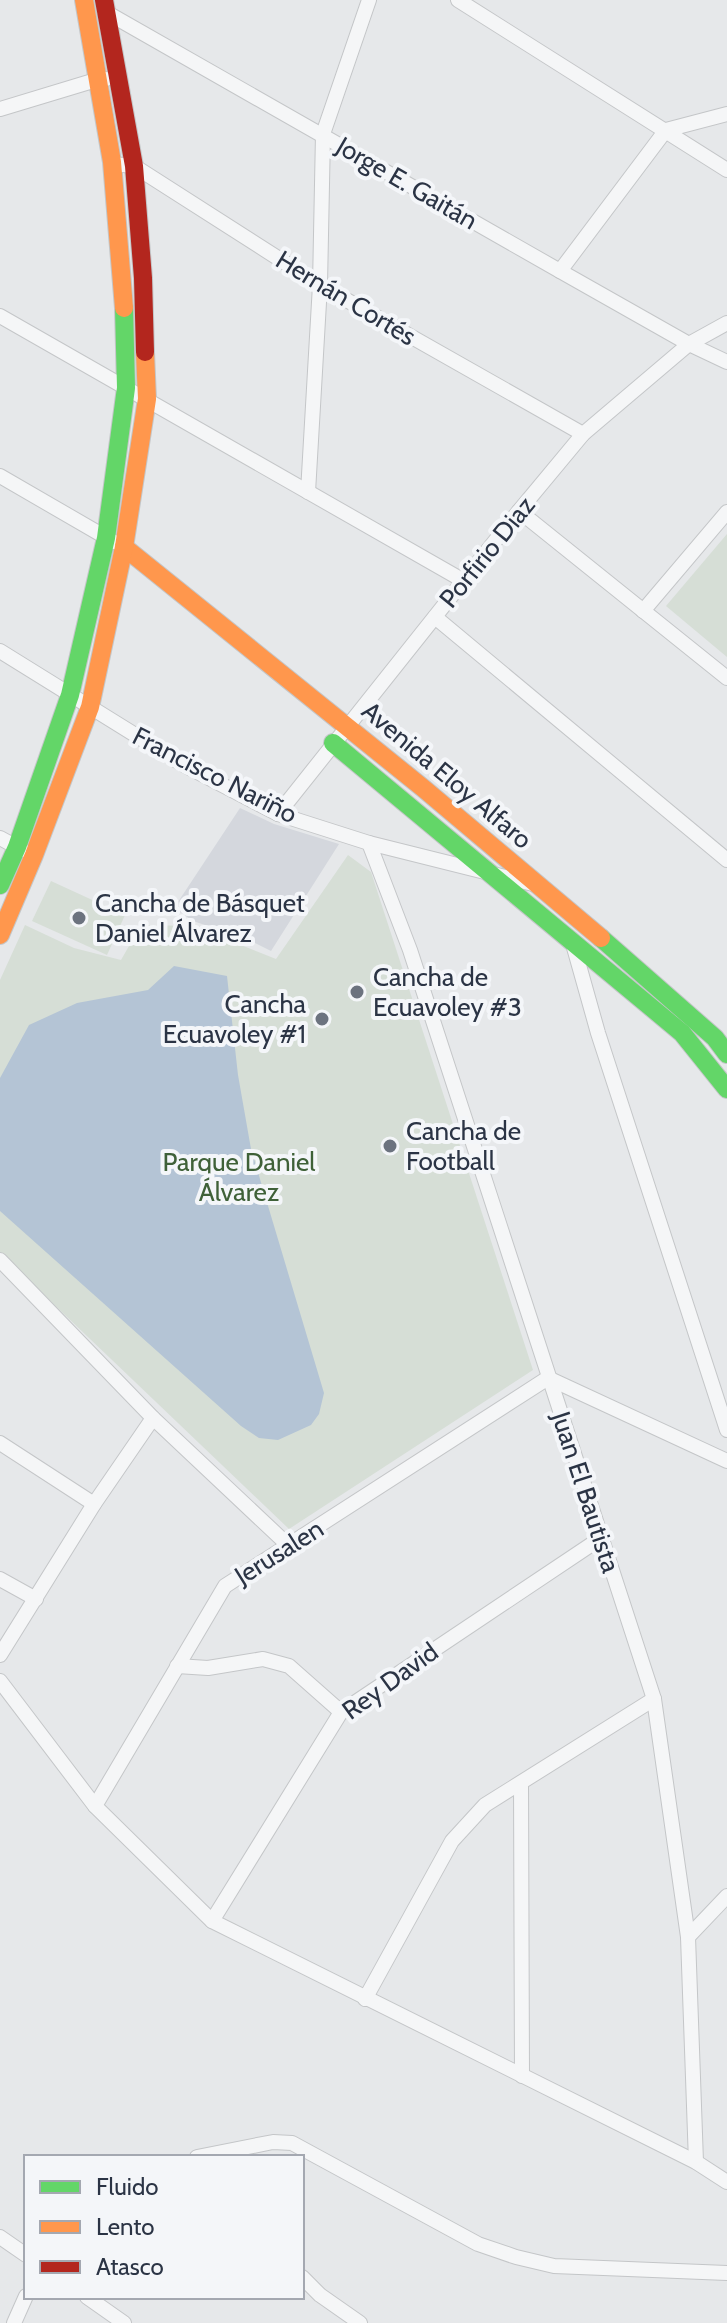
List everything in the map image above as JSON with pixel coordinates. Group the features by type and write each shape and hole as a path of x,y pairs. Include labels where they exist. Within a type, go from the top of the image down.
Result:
{"main road":[{"path":"0,935 17,847 70,695 106,538 126,388 123,274 112,164 96,80 86,0"},
{"path":"0,885 90,707 124,547 147,399 143,278 134,166 106,7"},
{"name":"Avenida Eloy Alfaro","path":"124,547 599,934 721,1039 727,1054"},
{"name":"Avenida Eloy Alfaro","path":"333,743 682,1033 727,1089"}],"street":[{"name":"Jorge E. Gaitán","path":"86,0 106,7 560,271 727,362"},
{"path":"308,492 320,285 323,134 369,0"},
{"path":"458,0 727,170"},
{"path":"0,109 96,80 118,78"},
{"path":"560,271 666,130 727,114"},
{"name":"Hernán Cortés","path":"112,164 134,166 320,285 583,434"},
{"path":"0,316 464,581"},
{"name":"Porfirio Diaz","path":"278,814 583,434 689,344 727,323"},
{"path":"0,476 124,547"},
{"path":"519,511 727,678"},
{"path":"643,611 727,512"},
{"path":"435,617 727,860"},
{"name":"Francisco Nariño","path":"0,651 182,764 278,814 369,843 539,886"},
{"name":"Juan El Bautista","path":"369,843 410,950 654,1699 688,1937 696,2162"},
{"path":"573,944 598,1033 727,1430"},
{"path":"0,1260 153,1418 289,1546"},
{"path":"548,1378 727,1461"},
{"name":"Jerusalen","path":"95,1806 225,1586 548,1378"},
{"path":"0,1655 94,1504 153,1418"},
{"path":"0,1443 94,1504"},
{"name":"Rey David","path":"212,1921 341,1712 601,1538"},
{"path":"0,1579 36,1599"},
{"path":"177,1666 208,1668 263,1659 289,1666 341,1712"},
{"path":"0,1681 95,1806 212,1921 696,2162 727,2182"},
{"path":"365,1999 452,1841 485,1805 654,1699"},
{"path":"521,1783 522,2076"},
{"path":"688,1937 727,1896"},
{"path":"233,2154 273,2142 292,2143 478,2244 529,2260 554,2266 727,2273"},
{"path":"0,2237 24,2254"},
{"path":"304,2279 320,2295 360,2323"},
{"path":"14,2323 25,2299"},
{"path":"90,2299 124,2323"}],"shaded area":[{"path":"240,808 274,824 339,844 271,951 247,939 193,921 174,908"}],"green space":[{"path":"727,534 727,657 666,606"},
{"name":"Parque Daniel Álvarez","path":"348,855 371,872 533,1370 289,1529 0,1253 0,980 25,925 74,948 121,960 141,925 193,926 276,959"},
{"name":"Cancha de Básquet Daniel Álvarez","path":"51,881 125,915 107,955 32,921"}],"water":[{"path":"174,966 227,976 238,1075 251,1149 324,1393 319,1414 311,1425 278,1440 259,1438 241,1426 0,1211 0,1078 29,1025 77,1003 148,990"}],"traffic: fast":[{"path":"0,885 17,847 70,695 106,538 126,388 124,308"},
{"path":"333,743 682,1033 727,1089"},
{"path":"601,938 715,1038 727,1054"}],"traffic: slow":[{"path":"84,0 112,162 124,308"},
{"path":"0,935 90,707 124,547 147,399 145,352"},
{"path":"124,547 423,788 601,938"}],"traffic: jam":[{"path":"104,0 134,166 145,352"}],"place":[{"name":"Cancha de Básquet Daniel Álvarez","path":"79,918"},
{"name":"Cancha de Ecuavoley #3","path":"357,992"},
{"name":"Cancha Ecuavoley #1","path":"322,1019"},
{"name":"Cancha de Football","path":"390,1146"}]}
